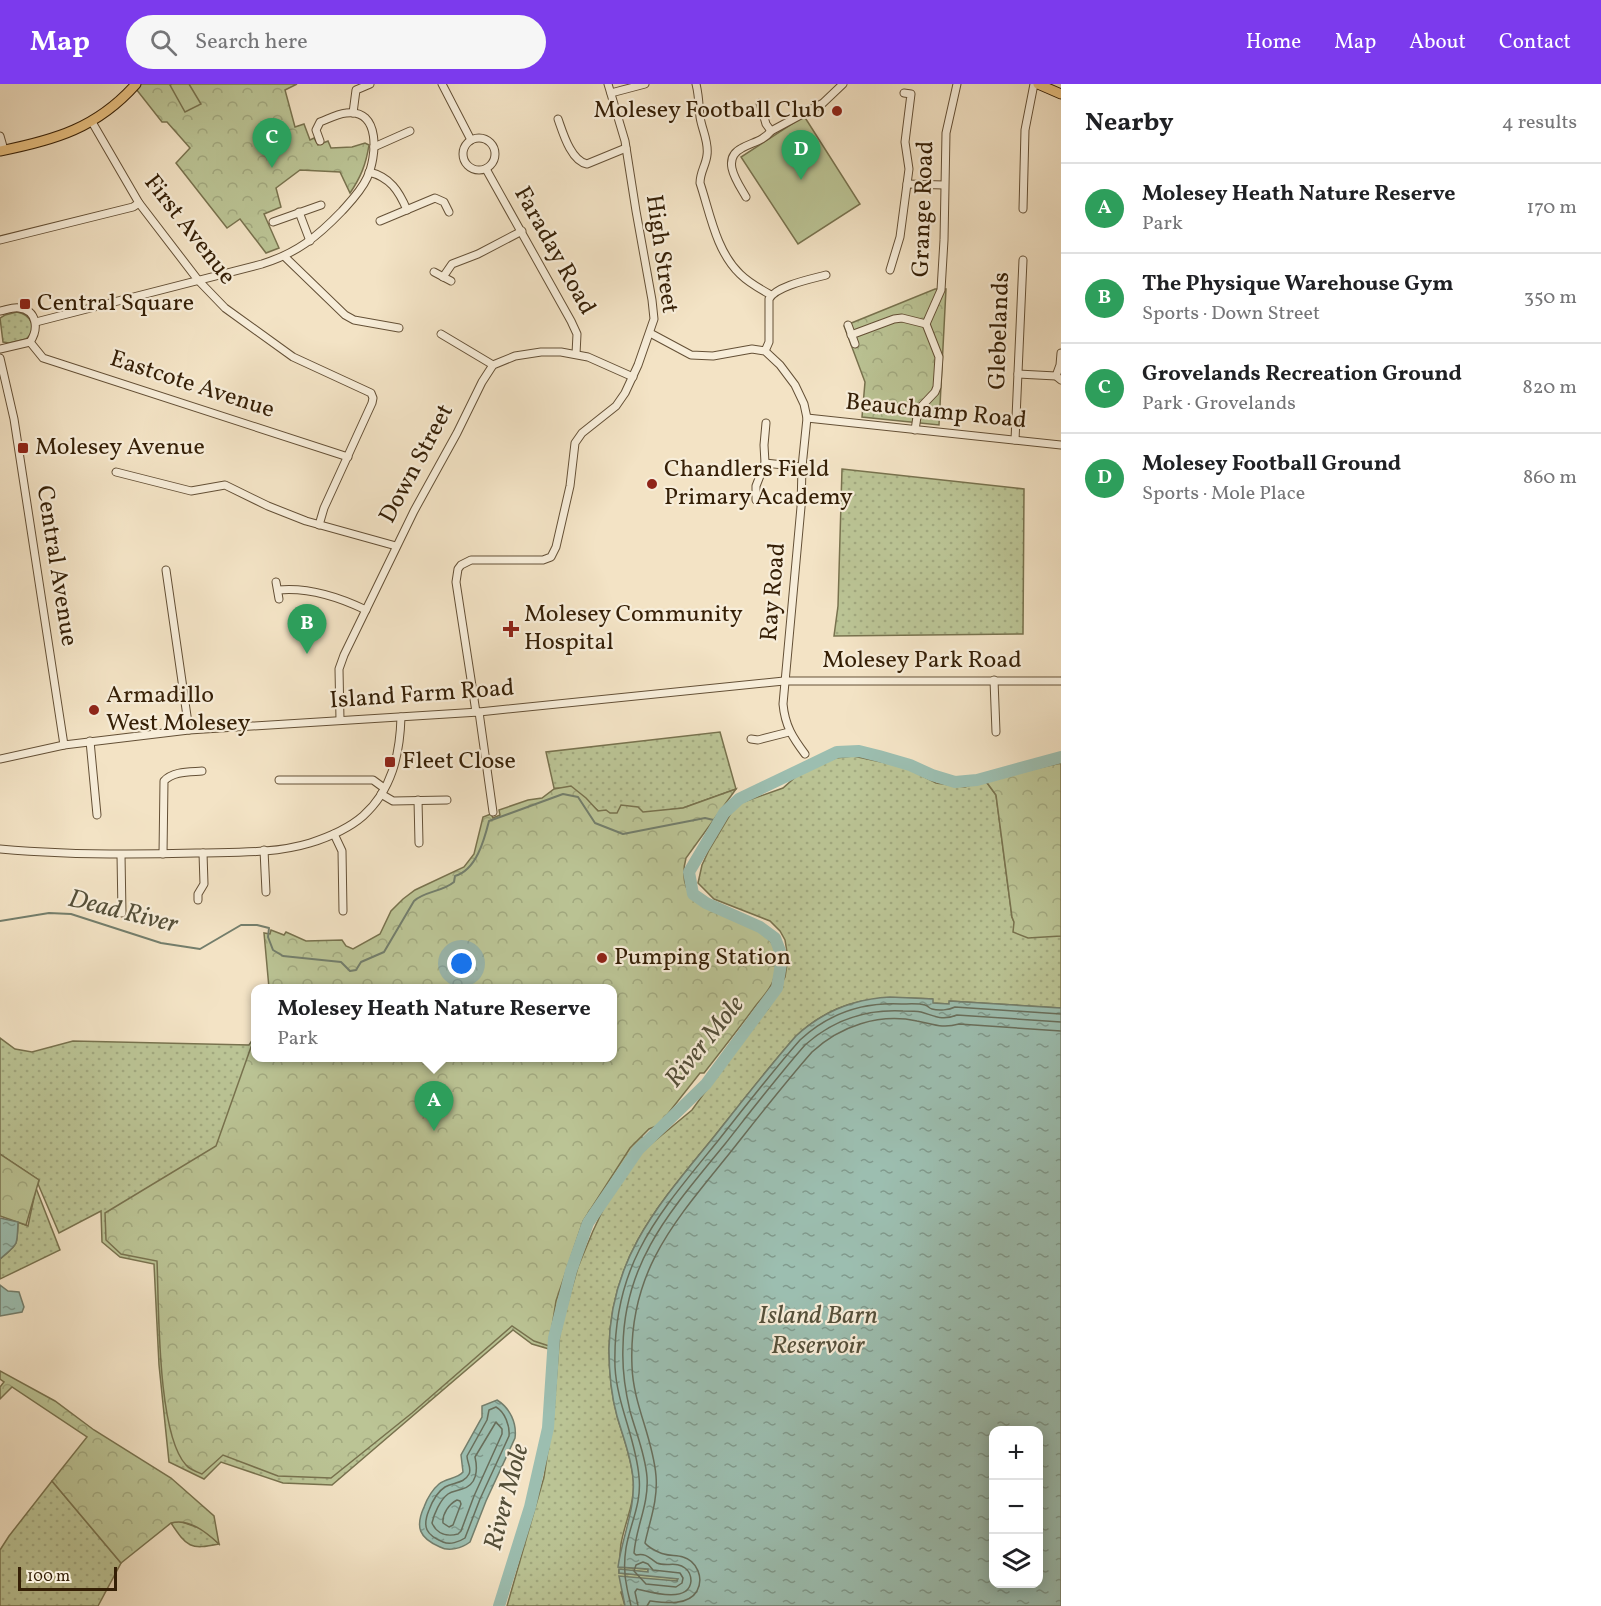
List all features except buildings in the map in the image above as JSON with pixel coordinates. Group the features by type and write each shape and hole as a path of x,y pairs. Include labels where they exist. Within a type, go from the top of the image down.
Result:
{"main road":[{"path":"2,151 56,137 92,122 117,104 136,84"},
{"path":"1039,84 1061,94"}],"street":[{"path":"353,113 356,90 370,84"},
{"path":"442,84 471,140"},
{"name":"High Street","path":"477,712 457,591 458,569 471,560 543,560 551,557 556,547 563,518 577,438 616,406 633,377 654,319 626,148 608,84"},
{"path":"611,93 645,84"},
{"path":"696,84 707,147 700,183 717,237 727,257 741,275 771,295"},
{"path":"747,197 734,177 731,164 740,149 767,137 771,131 823,103 843,84"},
{"name":"Grange Road","path":"926,324 941,290 946,133 957,84"},
{"path":"1023,209 1025,130 1039,84"},
{"path":"890,270 900,237 909,169 905,142 911,94 904,93"},
{"path":"760,103 766,124 771,131"},
{"path":"36,322 285,257 321,233 358,194 369,172 374,147 373,134 368,121 359,114 347,112 320,122 316,130 320,141"},
{"path":"558,119 569,145 582,164 626,148"},
{"name":"First Avenue","path":"92,122 139,203 198,280 225,308 293,357 371,393 372,403 324,508 319,525"},
{"path":"374,147 410,131"},
{"path":"0,136 2,151"},
{"name":"Faraday Road","path":"482,138 492,144 495,149 494,161 486,169 470,168 463,159 463,148 471,140 482,138"},
{"name":"Faraday Road","path":"486,169 577,334 576,354"},
{"path":"369,172 386,178 393,184 407,210"},
{"path":"907,184 944,185"},
{"path":"380,221 435,198 444,202 449,212"},
{"path":"0,240 133,207 139,203"},
{"path":"273,222 321,204"},
{"path":"299,212 310,241"},
{"path":"443,277 452,264 478,254 522,231"},
{"path":"285,257 345,315 354,320 399,328"},
{"name":"Glebelands","path":"1015,440 1023,260"},
{"path":"434,272 451,281"},
{"path":"765,351 769,342 769,299 771,295 778,290 826,275"},
{"path":"0,311 19,308 29,311 36,322 36,333 30,342 0,349"},
{"path":"851,335 894,319 902,318 926,324 939,357 937,387 918,410 915,430"},
{"path":"848,325 855,344"},
{"path":"650,333 691,355 713,356 753,349 765,351 780,365 795,385 804,404 807,418"},
{"path":"441,334 493,365 515,356 541,352 576,354 600,361 633,377"},
{"name":"Eastcote Avenue","path":"30,342 43,358 348,457"},
{"path":"1018,374 1059,378 1061,353"},
{"name":"Central Avenue","path":"0,358 15,429 64,745"},
{"name":"Down Street","path":"340,720 339,669 396,546 493,365"},
{"name":"Beauchamp Road","path":"807,418 1061,445"},
{"name":"Ray Road","path":"805,754 789,732 783,711 801,518 802,467 807,418"},
{"path":"756,500 756,486 765,463 766,423"},
{"path":"765,463 802,467"},
{"path":"116,472 191,491 225,485 268,506 319,525 396,546"},
{"path":"166,570 189,730"},
{"path":"279,599 277,586 344,599 366,610"},
{"path":"994,680 996,732"},
{"name":"Island Farm Road","path":"0,759 90,741 189,730 477,712 784,681"},
{"name":"Molesey Park Road","path":"784,681 1061,681"},
{"path":"477,712 493,812"},
{"path":"0,849 121,855 264,850 309,843 341,831 363,815 383,791 393,772 397,757 401,717"},
{"path":"751,739 758,740 789,732"},
{"path":"90,741 97,815"},
{"path":"163,854 164,781 176,774 202,771"},
{"path":"279,780 372,780 393,801 447,800"},
{"path":"418,800 419,843"},
{"path":"334,834 342,851 343,911"},
{"path":"264,850 266,892"},
{"path":"198,900 198,894 204,884 203,853"},
{"path":"121,855 122,913"}],"green space":[{"path":"139,84 297,84 285,90 295,127 304,124 310,140 314,138 318,145 328,141 331,148 352,147 365,143 369,145 362,170 350,193 340,172 300,170 276,188 281,207 264,214 279,248 266,253 240,219 227,228 176,163 190,148 167,122 162,122 136,89"},
{"path":"189,84 201,104 185,112 170,85"},
{"path":"804,116 860,204 798,244 741,157"},
{"path":"935,289 946,289 939,425 862,417 865,382 844,326"},
{"path":"17,312 30,319 32,331 26,339 3,342 0,318"},
{"path":"842,469 1024,489 1023,634 834,636 838,606"},
{"path":"720,732 736,789 683,808 607,818 572,789 554,788 546,752"},
{"path":"853,756 905,767 936,783 965,787 985,780 996,795 1014,922 1061,936 1061,1008 950,1001 949,1004 932,1003 932,999 876,999 843,1006 827,1013 796,1036 674,1186 641,1234 618,1287 609,1349 610,1374 617,1416 634,1486 621,1544 619,1567 648,1569 648,1572 619,1570 619,1573 678,1578 677,1581 621,1592 625,1606 507,1606 544,1477 554,1410 560,1330 578,1267 593,1231 610,1195 639,1154 692,1110 755,1023 768,1009 785,977 788,958 785,940 780,931 770,921 714,899 698,883 702,865 738,804 783,788 800,773 822,763"},
{"path":"1061,763 1061,936 1028,938 1013,932 1014,922 996,795 985,780"},
{"path":"571,786 598,811 606,810 610,813 617,813 621,805 638,807 643,812 683,808 736,789 686,858 685,883 695,899 712,910 752,927 768,938 776,955 773,981 770,987 704,1073 700,1073 659,1125 649,1129 630,1148 583,1221 556,1301 549,1346 534,1341 512,1326 412,1413 331,1478 278,1476 223,1455 202,1474 191,1469 186,1465 177,1449 165,1399 159,1337 157,1261 121,1254 106,1240 105,1213 216,1146 251,1047 251,1062 617,1062 617,984 269,984 264,933 270,934 271,930 284,935 286,932 306,941 342,940 346,946 353,949 380,934 391,911 415,890 464,867 474,854 483,817 491,814 493,818 500,815 499,810 528,800 542,798 554,789"},
{"path":"0,1038 15,1049 32,1052 73,1041 249,1045 251,1042 251,1062 613,1062 626,1124 643,1138 589,1216 568,1272 549,1349 532,1344 513,1330 332,1485 283,1483 221,1462 204,1479 169,1462 159,1365 154,1264 120,1257 102,1242 101,1211 59,1233 38,1184 39,1180 0,1154"},
{"path":"0,1154 39,1180 26,1225 0,1216"},
{"path":"36,1188 60,1250 0,1279 0,1259 15,1244 18,1222 28,1226"},
{"path":"0,1371 55,1401 94,1430 171,1478 214,1516 219,1544 191,1524 171,1523 121,1563 52,1481 87,1437 12,1387 0,1399 0,1387 4,1382 0,1379"},
{"path":"52,1481 121,1563 98,1606 0,1606 0,1550"},
{"path":"179,1521 205,1530 219,1544 202,1547 190,1545 171,1523"}],"water":[{"name":"Island Barn Reservoir","path":"890,997 933,999 933,1003 949,1004 949,1001 1061,1008 1061,1606 625,1606 619,1576 677,1581 678,1579 619,1573 619,1569 648,1572 648,1569 618,1567 631,1511 633,1478 629,1454 613,1399 609,1349 618,1287 628,1260 641,1234 674,1186 796,1036 828,1013 864,1000"},
{"path":"0,1218 18,1222 15,1244 0,1259"},
{"path":"0,1285 8,1291 19,1292 24,1307 22,1312 0,1316"},
{"path":"497,1400 512,1416 515,1438 470,1542 455,1549 433,1544 423,1536 420,1526 421,1514 428,1498 436,1486 463,1472 461,1455 482,1417 482,1406"}],"waterway":[{"name":"River Mole","path":"499,1606 530,1507 548,1428 554,1338 571,1271 588,1223 638,1150 706,1084 777,988 781,964 780,951 775,938 760,927 706,903 693,894 689,872 724,813 739,799 837,752 859,751 879,756 955,782 977,780 1061,757"},
{"name":"Dead River","path":"0,921 49,913 71,914 161,943 200,949 241,925 257,925 269,928 268,937 273,950 283,956 341,962 350,971 356,970 361,962 384,952 414,901 454,882 455,876 468,868 482,846 489,821 563,794 578,797 595,823 623,834 705,818 718,821"}],"place":[{"name":"Molesey Football Club","path":"837,111"},
{"name":"Grovelands Recreation Ground","path":"272,168"},
{"name":"Molesey Football Ground","path":"801,180"},
{"name":"Central Square","path":"25,304"},
{"name":"Molesey Avenue","path":"23,448"},
{"name":"Chandlers Field Primary Academy","path":"652,484"},
{"name":"Molesey Community Hospital","path":"511,629"},
{"name":"The Physique Warehouse Gym","path":"307,654"},
{"name":"Armadillo West Molesey","path":"94,710"},
{"name":"Fleet Close","path":"390,762"},
{"name":"Pumping Station","path":"602,958"},
{"name":"Molesey Heath Nature Reserve","path":"434,1131"}]}
